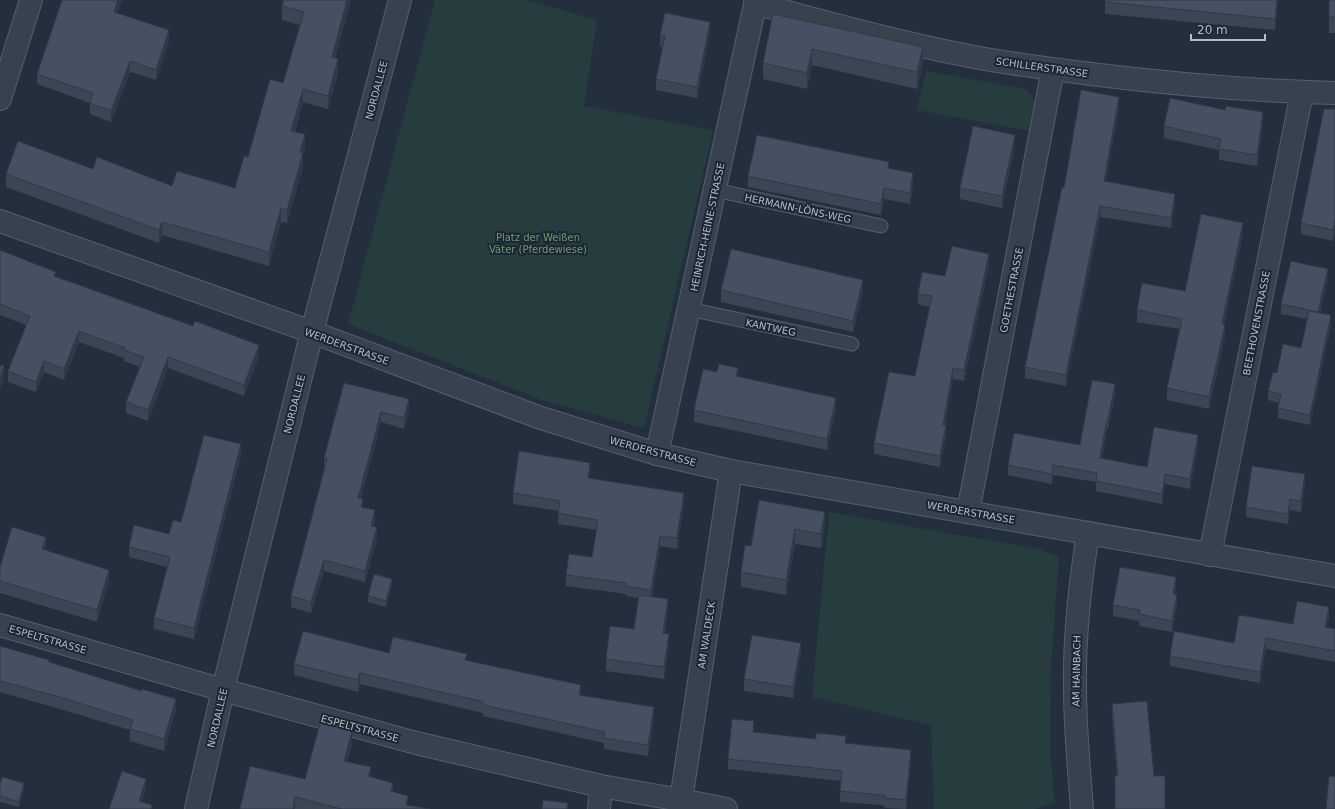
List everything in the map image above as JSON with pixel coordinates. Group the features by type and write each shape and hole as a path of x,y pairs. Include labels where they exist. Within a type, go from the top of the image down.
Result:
{"street":[{"path":"0,99 30,0"},
{"name":"NORDALLEE","path":"196,809 223,690 312,332 400,0"},
{"name":"SCHILLERSTRASSE","path":"756,1 864,33 969,56 1053,69 1161,82 1335,93"},
{"name":"HEINRICH-HEINE-STRASSE","path":"657,454 756,1"},
{"name":"GOETHESTRASSE","path":"968,512 1053,69"},
{"name":"BEETHOVENSTRASSE","path":"1210,555 1302,92"},
{"name":"WERDERSTRASSE","path":"0,221 312,332 541,418 657,454 731,471 1335,576"},
{"name":"AM WALDECK","path":"681,800 731,471"},
{"name":"AM HAINBACH","path":"1082,809 1077,752 1075,687 1076,634 1082,571 1088,533"},
{"name":"ESPELTSTRASSE","path":"0,625 223,690 416,743 602,786 726,809"},
{"path":"599,809 602,786"}],"lane":[{"name":"HERMANN-LÖNS-WEG","path":"715,190 881,226"},
{"name":"KANTWEG","path":"689,309 852,344"}],"green space":[{"name":"Platz der Weißen Väter (Pferdewiese)","path":"435,0 527,0 597,20 584,106 713,130 644,428 542,400 348,324"},
{"path":"926,71 1026,89 1031,94 1034,101 1029,131 917,110"},
{"path":"829,512 1038,549 1059,557 1051,666 1050,754 1055,803 1035,809 934,809 931,725 812,697"}],"building":[{"path":"62,0 118,0 114,12 169,30 156,70 130,61 111,111 90,103 93,93 37,74"},
{"path":"284,0 347,0 332,57 338,59 328,96 303,89 291,131 305,134 300,152 303,153 287,210 281,208 269,252 162,222 159,230 6,174 18,141 93,169 97,157 172,186 177,171 235,188 244,156 248,157 270,79 283,83 304,12 282,6"},
{"path":"1105,0 1277,0 1275,19 1105,2"},
{"path":"1329,0 1335,0 1335,17 1329,17"},
{"path":"665,13 710,22 697,87 656,79 665,36 660,36"},
{"path":"773,14 923,47 917,72 812,49 807,73 763,63"},
{"path":"1081,90 1119,97 1104,181 1175,194 1171,218 1100,206 1066,375 1025,367 1062,187 1064,188"},
{"path":"1170,98 1225,110 1226,106 1263,112 1257,155 1219,149 1221,139 1164,126"},
{"path":"1324,109 1335,109 1335,221 1333,230 1301,223"},
{"path":"973,126 1015,135 1002,196 960,188"},
{"path":"757,135 889,162 888,168 913,173 910,193 884,188 881,204 748,176"},
{"path":"1201,214 1243,223 1222,324 1225,325 1209,397 1167,388 1182,319 1137,310 1142,283 1185,291"},
{"path":"952,246 989,254 964,370 953,368 943,425 946,425 940,456 874,443 889,372 915,376 932,296 918,294 922,272 945,276"},
{"path":"731,249 863,280 853,321 721,290"},
{"path":"0,250 56,272 54,276 193,326 195,321 259,345 244,385 168,357 148,410 126,402 144,357 124,350 125,348 79,331 64,369 44,361 36,382 8,371 30,316 0,304"},
{"path":"1291,261 1328,269 1318,312 1281,304"},
{"path":"1309,311 1331,315 1310,415 1278,408 1281,394 1268,391 1273,372 1277,373 1283,344 1301,348"},
{"path":"719,364 738,368 736,376 836,398 827,439 694,410 703,369 717,372"},
{"path":"0,365 4,366 0,379"},
{"path":"1092,380 1115,384 1100,458 1147,467 1154,427 1198,435 1190,479 1165,474 1162,494 1096,481 1097,473 1053,465 1052,474 1008,465 1014,433 1080,445"},
{"path":"344,383 409,399 404,418 381,412 358,498 363,499 361,507 375,510 371,526 377,527 365,571 324,560 311,602 291,596 327,459 324,458"},
{"path":"204,435 241,444 194,628 154,618 170,557 129,547 134,525 169,534 173,520 181,522"},
{"path":"519,451 590,463 588,478 684,493 677,538 660,536 651,590 626,586 626,583 566,575 569,554 592,557 598,520 558,513 560,501 513,493"},
{"path":"1252,466 1305,474 1301,501 1290,499 1288,514 1246,507"},
{"path":"759,500 825,512 821,534 795,529 786,580 741,572 745,545 751,546"},
{"path":"12,527 46,537 42,549 109,570 97,610 0,581 0,567"},
{"path":"1120,567 1176,577 1173,594 1177,595 1172,621 1139,614 1140,610 1113,605"},
{"path":"374,574 392,579 386,601 368,596"},
{"path":"639,595 668,599 663,633 669,634 664,667 606,659 610,626 634,629"},
{"path":"1297,601 1329,607 1325,627 1335,629 1335,651 1266,638 1260,672 1170,656 1174,631 1234,643 1239,615 1293,624"},
{"path":"303,631 389,653 393,637 467,654 465,660 581,685 579,695 654,707 648,745 604,738 605,732 483,705 484,702 360,673 358,680 294,664"},
{"path":"752,635 801,643 793,687 744,679"},
{"path":"0,646 49,660 49,662 142,691 142,689 176,699 164,739 130,729 133,720 60,697 0,681"},
{"path":"1147,701 1154,776 1165,776 1165,809 1115,809 1115,776 1118,776 1112,704"},
{"path":"732,719 754,721 753,732 816,739 816,733 846,736 845,743 911,750 906,800 885,798 885,795 840,791 842,771 728,759"},
{"path":"320,723 352,731 344,761 371,767 368,776 393,783 391,791 408,796 406,805 430,809 342,809 295,797 293,809 240,809 250,766 305,779"},
{"path":"122,771 146,779 139,801 152,805 151,809 109,809"},
{"path":"1329,776 1335,777 1335,809 1326,809"},
{"path":"2,777 24,783 19,802 0,796 0,784"},
{"path":"543,800 568,803 567,809 542,809"}]}
